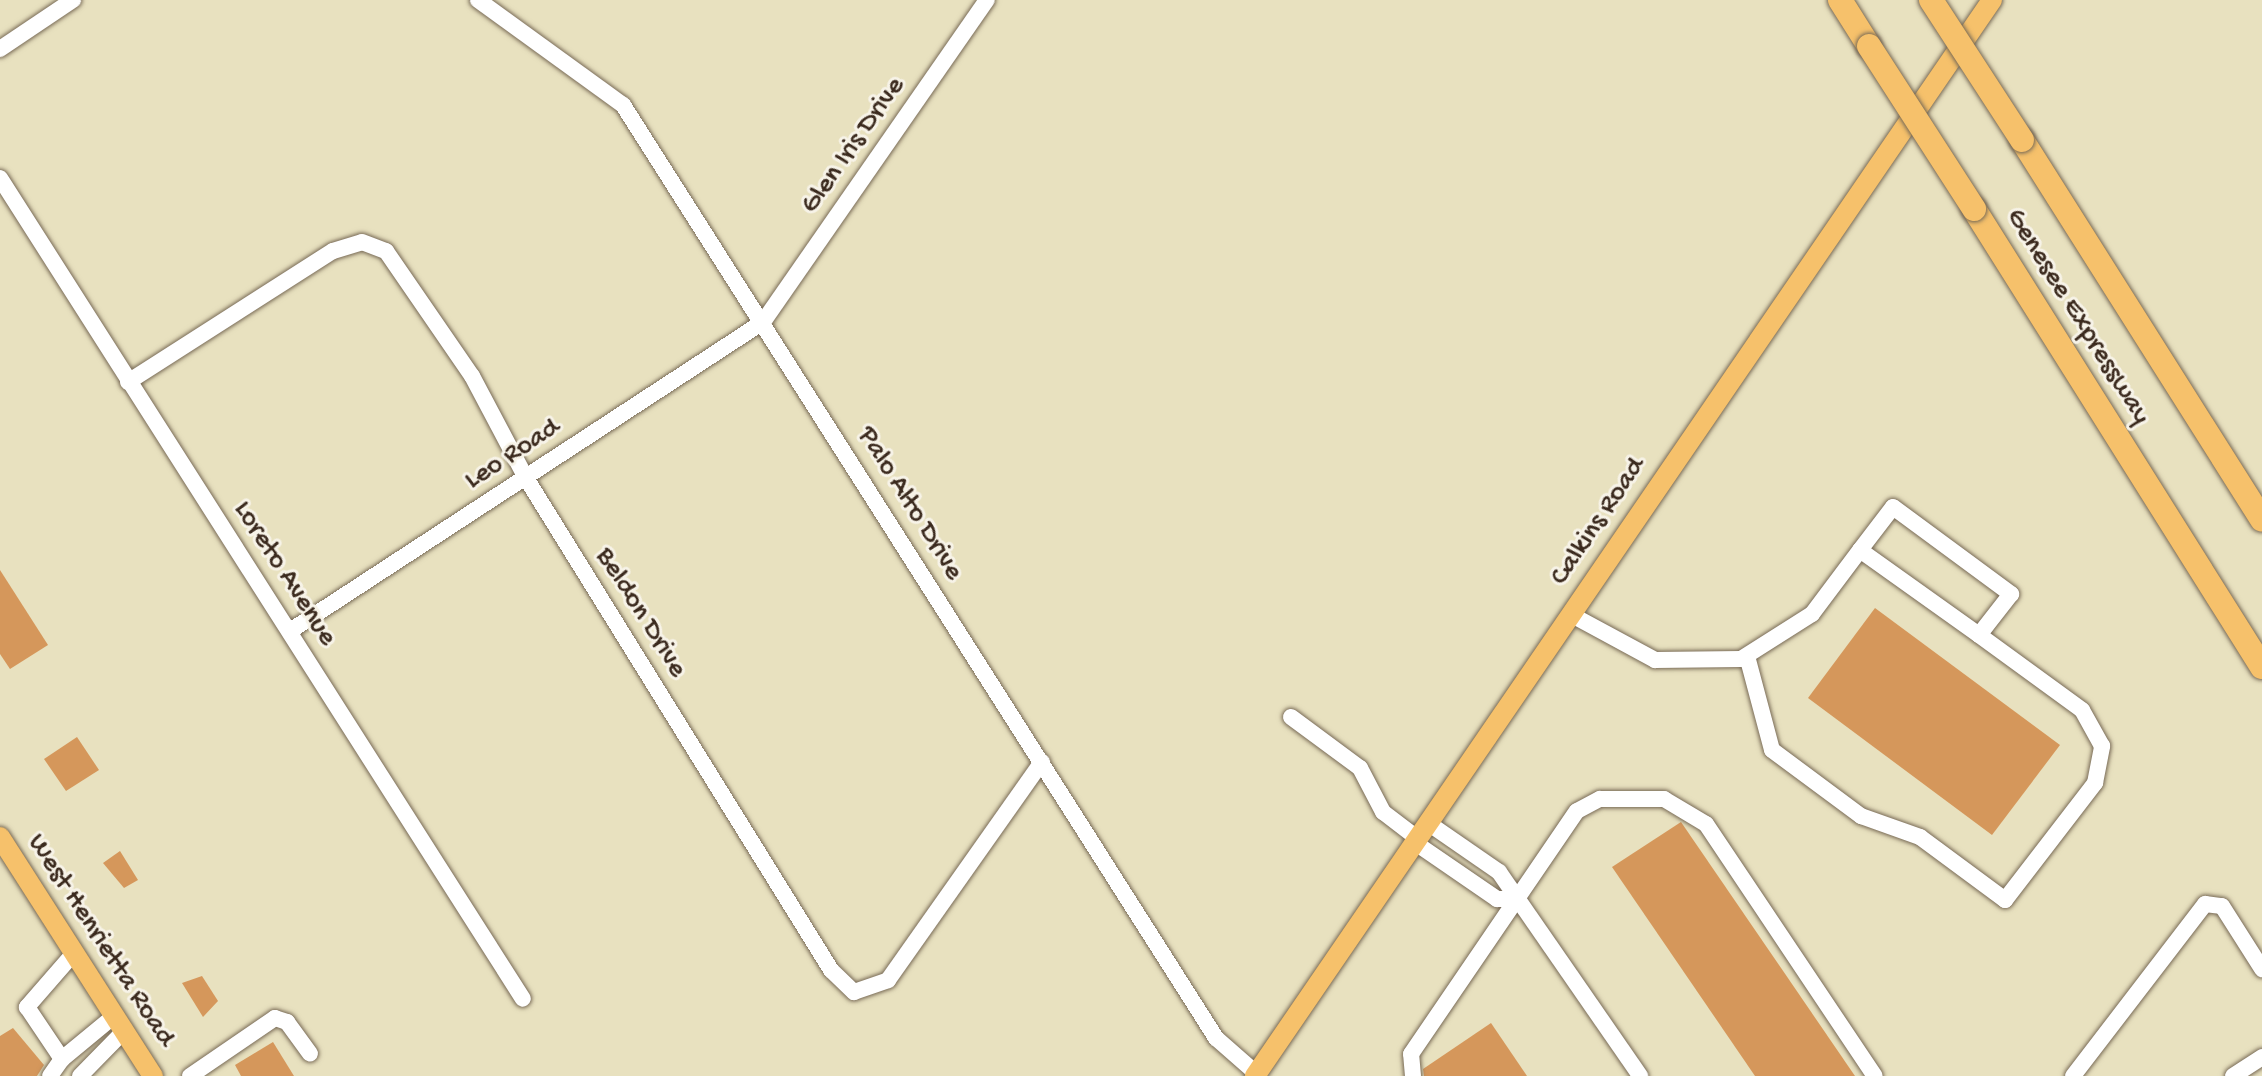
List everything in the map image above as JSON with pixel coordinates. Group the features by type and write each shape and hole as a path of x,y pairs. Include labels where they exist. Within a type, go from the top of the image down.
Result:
{"highway":[{"name":"Genesee Expressway","path":"1840,0 2262,667"},
{"name":"Genesee Expressway","path":"1931,0 2262,519"}],"main road":[{"name":"Calkins Road","path":"1256,1075 1992,0"},
{"name":"West Henrietta Road","path":"0,837 153,1076"}],"street":[{"path":"0,49 73,0"},
{"name":"Palo Alto Drive","path":"478,0 623,105 1216,1038 1256,1075"},
{"name":"Glen Iris Drive","path":"763,322 987,0"},
{"name":"Loreto Avenue","path":"0,178 523,999"},
{"name":"Beldon Drive","path":"128,382 333,251 373,244 406,274 512,444 526,478 831,970 854,992 888,980 1042,762"},
{"name":"Leo Road","path":"290,631 763,322"},
{"path":"1570,614 1655,660 1700,665 1747,656 1812,614 1893,507 2011,594 1979,635"},
{"path":"1747,656 1772,750 1861,816 1920,837 2005,900 2095,783 2102,746 2082,710 1860,550"},
{"path":"1291,717 1360,768 1383,812 1420,834 1499,872 1640,1076"},
{"path":"1413,1076 1411,1054 1577,811 1600,799 1664,799 1687,809 1706,824 1875,1076"},
{"path":"1420,834 1497,899 1517,899"},
{"path":"2077,1074 2205,904 2222,906 2262,969"},
{"path":"62,1059 27,1007 74,953"},
{"path":"190,1076 275,1018 287,1022 310,1054"},
{"path":"50,1076 62,1059 119,1023"},
{"path":"80,1076 119,1023"},
{"path":"2233,1076 2262,1057"}],"building":[{"path":"0,570 48,645 10,669 0,654"},
{"path":"1875,608 2060,745 1992,835 1808,698"},
{"path":"77,737 99,770 66,791 44,759"},
{"path":"1681,822 1855,1076 1755,1076 1612,867"},
{"path":"120,851 138,880 124,888 103,863"},
{"path":"202,976 218,1001 203,1017 182,983"},
{"path":"1491,1023 1527,1076 1424,1076 1423,1069"},
{"path":"13,1028 44,1065 37,1076 0,1076 0,1036"},
{"path":"273,1042 294,1076 241,1076 235,1065"}]}
